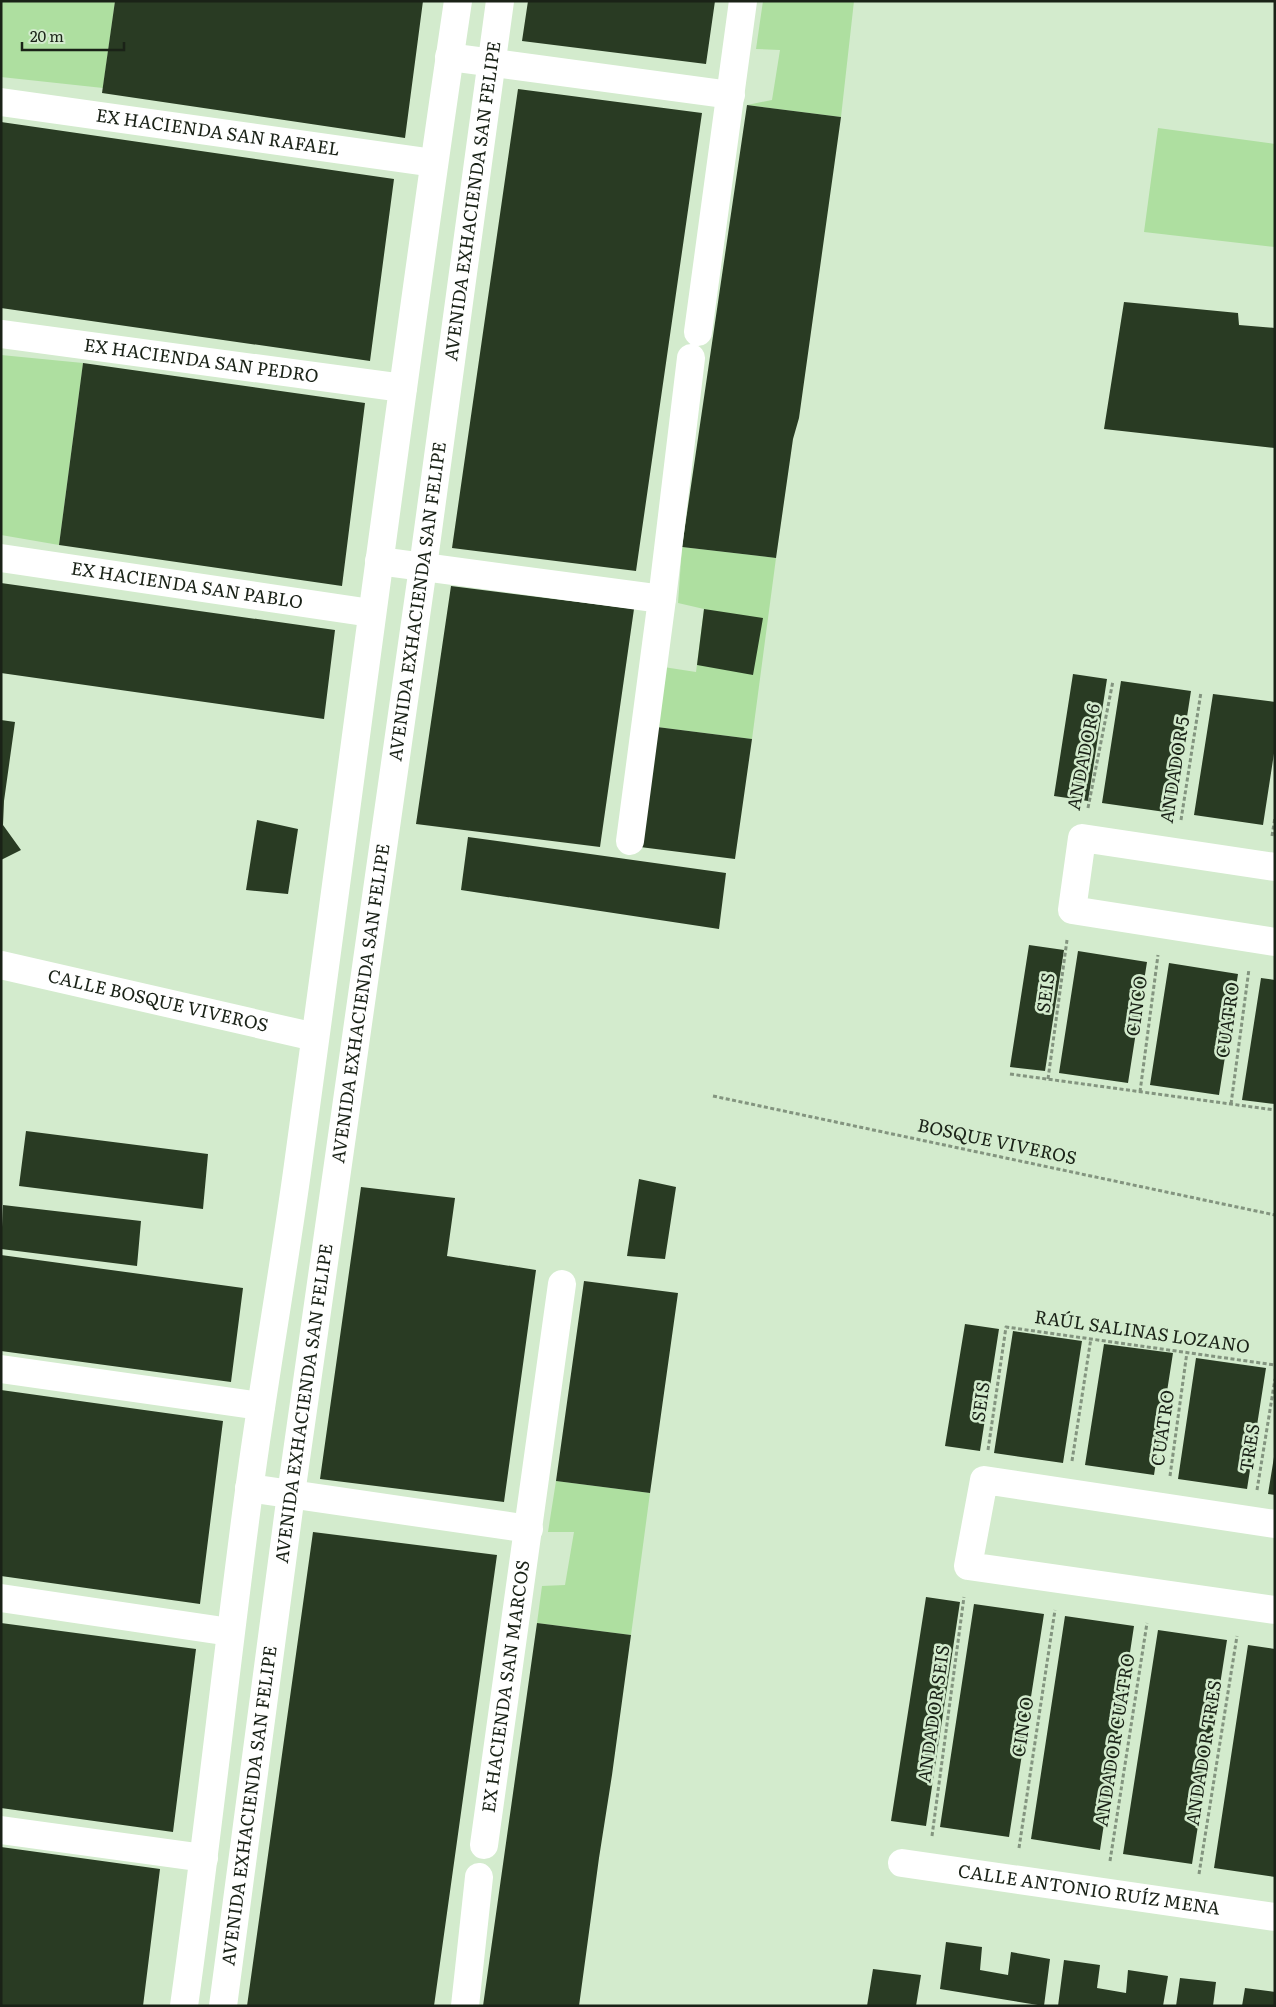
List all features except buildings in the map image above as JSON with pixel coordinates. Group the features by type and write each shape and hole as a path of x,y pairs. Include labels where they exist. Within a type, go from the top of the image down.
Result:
{"street":[{"path":"184,2006 249,1488 300,1156 371,613 458,1"},
{"name":"AVENIDA EXHACIENDA SAN FELIPE","path":"224,2006 291,1494 423,567 500,1"},
{"path":"698,332 743,1"},
{"path":"449,57 731,95"},
{"name":"EX HACIENDA SAN RAFAEL","path":"1,102 434,163"},
{"name":"EX HACIENDA SAN PEDRO","path":"1,334 403,388"},
{"path":"630,841 662,600 691,358"},
{"name":"EX HACIENDA SAN PABLO","path":"1,558 371,613"},
{"path":"379,561 662,600"},
{"path":"1264,941 1072,910 1082,838 1275,867"},
{"name":"CALLE BOSQUE VIVEROS","path":"1,965 315,1038"},
{"name":"EX HACIENDA SAN MARCOS","path":"484,1845 562,1284"},
{"path":"1,1369 261,1406"},
{"path":"1263,1522 984,1480 968,1566 1275,1610"},
{"path":"249,1488 529,1528"},
{"path":"1,1598 230,1632"},
{"path":"1,1830 204,1858"},
{"name":"CALLE ANTONIO RUÍZ MENA","path":"915,1865 1275,1917"},
{"path":"465,2006 479,1877"}],"path":[{"name":"ANDADOR 6","path":"1082,838 1113,681"},
{"name":"ANDADOR 5","path":"1176,853 1201,692"},
{"name":"SEIS","path":"1048,1079 1072,910"},
{"name":"CINCO","path":"1140,1092 1162,925"},
{"name":"CUATRO","path":"1231,1104 1264,941"},
{"path":"1010,1074 1275,1110"},
{"name":"BOSQUE VIVEROS","path":"713,1096 1275,1215"},
{"name":"SEIS","path":"984,1480 1006,1327"},
{"name":"RAÚL SALINAS LOZANO","path":"1006,1327 1275,1365"},
{"path":"1067,1494 1091,1338"},
{"name":"CUATRO","path":"1166,1507 1187,1352"},
{"name":"TRES","path":"1263,1522 1275,1379"},
{"name":"ANDADOR SEIS","path":"915,1865 968,1566"},
{"name":"CINCO","path":"1014,1879 1059,1579"},
{"name":"ANDADOR CUATRO","path":"1105,1892 1152,1592"},
{"name":"ANDADOR TRES","path":"1194,1905 1241,1606"}],"green space":[{"path":"1,1 115,1 103,88 1,77"},
{"path":"763,1 854,1 841,117 747,105 772,100 780,50 756,49"},
{"path":"1158,128 1275,144 1275,247 1144,232"},
{"path":"1,355 83,363 59,545 1,535"},
{"path":"682,547 776,558 752,739 657,727 657,666 696,672 704,609 678,603"},
{"path":"556,1481 650,1493 631,1635 537,1623 542,1586 565,1585 574,1532 548,1532"}]}
